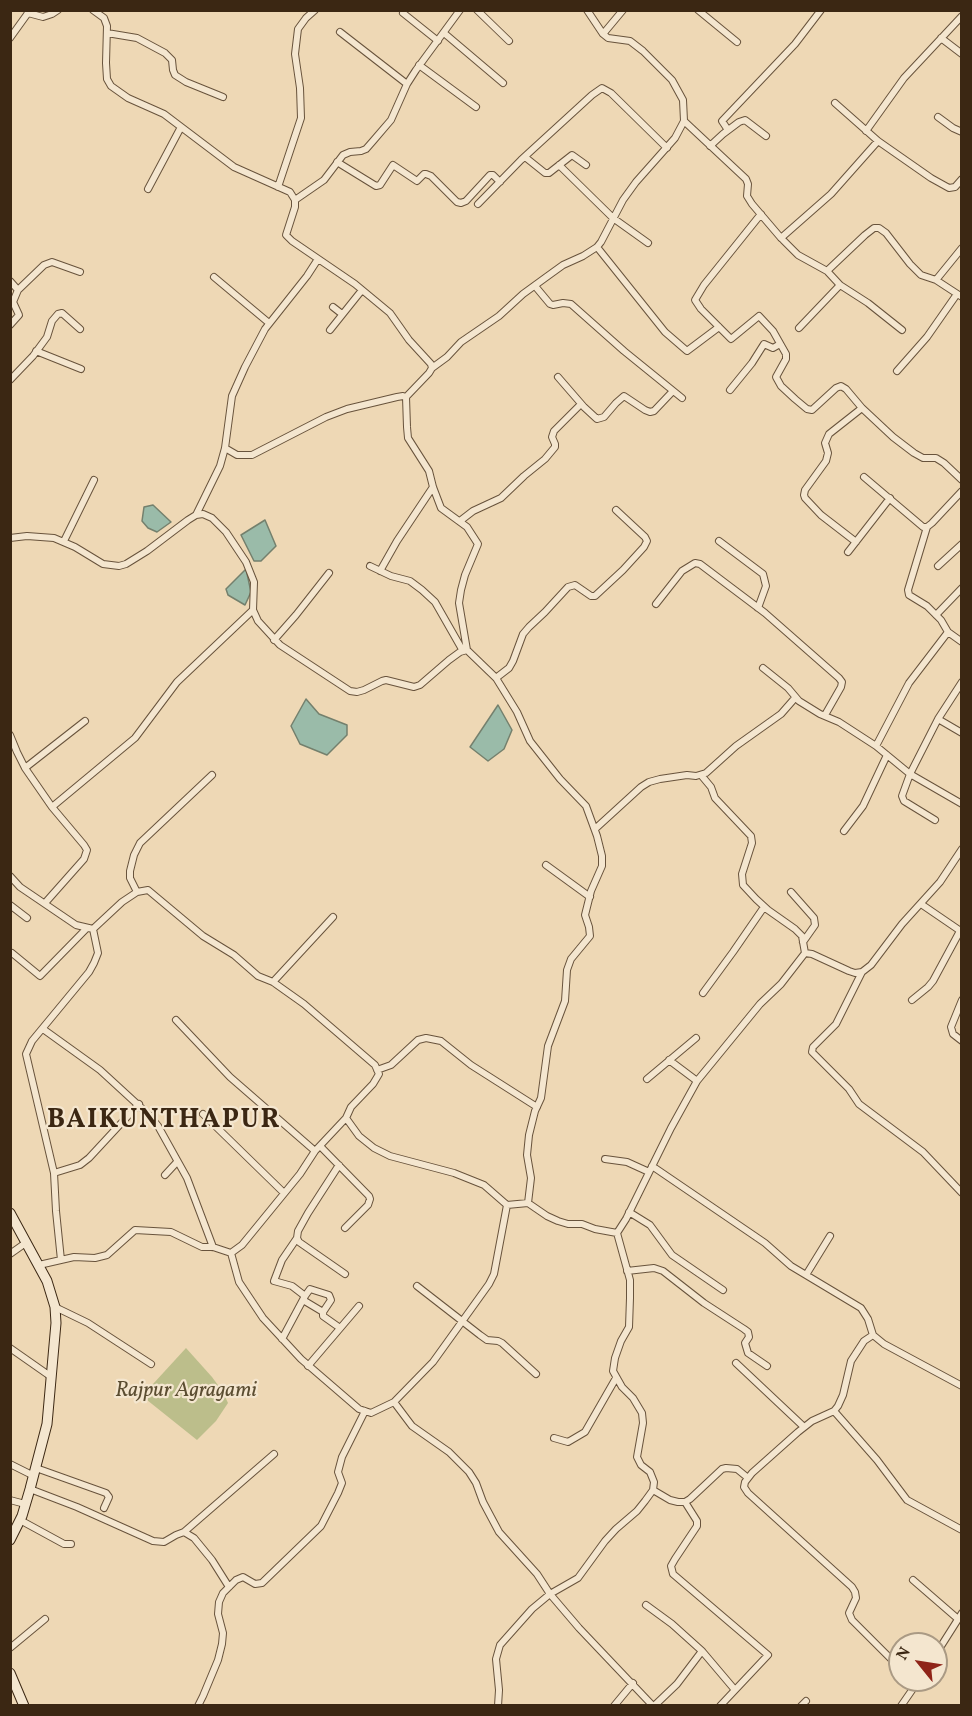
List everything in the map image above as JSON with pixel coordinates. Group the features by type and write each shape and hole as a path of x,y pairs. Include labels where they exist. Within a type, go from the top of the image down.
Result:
{"main road":[{"path":"10,1213 47,1281 55,1306 56,1323 47,1424 26,1504 10,1540"},
{"path":"11,1674 24,1706"}],"street":[{"path":"10,38 28,12 43,17 58,10"},
{"path":"93,10 104,18 107,26 107,79 111,86 128,98 164,114 234,167 290,192 295,200 295,207 285,235 390,313 432,368"},
{"path":"278,186 301,118 300,88 295,54 298,29 315,10"},
{"path":"295,200 324,180 343,154 366,149 373,141 391,120 407,84 419,65 460,10"},
{"path":"477,10 509,41"},
{"path":"465,650 459,603 465,575 478,544 467,527 441,508 432,487 429,471 408,438 406,397 432,368 447,357 461,342 499,316 563,265 597,247 631,189 675,138 684,121 683,100 668,76 643,51 630,42 624,39 608,38 603,34 587,10"},
{"path":"603,34 623,10"},
{"path":"698,10 736,42"},
{"path":"728,130 722,121 795,44 821,10"},
{"path":"403,13 438,41"},
{"path":"866,130 904,78 962,16"},
{"path":"340,32 407,84"},
{"path":"107,33 137,38 165,52 172,60 172,70 175,75 223,97"},
{"path":"444,33 503,82"},
{"path":"941,38 962,54"},
{"path":"419,65 476,107"},
{"path":"478,204 520,160 602,88 611,93 667,148"},
{"path":"835,103 878,141 931,178 949,188 955,187 962,179"},
{"path":"938,117 952,128 962,132"},
{"path":"710,146 728,130 745,120 766,136"},
{"path":"684,121 746,179 747,196 752,204 798,255 827,271 840,285 868,303 902,330"},
{"path":"148,189 181,127"},
{"path":"781,238 831,194 878,141"},
{"path":"525,158 545,173 549,173 572,155 586,165"},
{"path":"337,162 376,186 380,185 393,165 417,181 426,174 461,203 490,175 500,182"},
{"path":"559,165 613,218 648,243"},
{"path":"761,214 704,285 695,300 701,309 731,339 759,316 773,331 786,354 786,359 776,377 777,381 807,410 812,410 841,386 893,437 923,458 936,458 962,480"},
{"path":"827,271 865,235 874,228 879,228 886,233 921,275 936,280 959,295 927,338 897,371"},
{"path":"597,247 665,332 687,351 719,327"},
{"path":"936,280 962,248"},
{"path":"196,515 214,479 225,448 232,396 245,367 269,323 318,259"},
{"path":"10,325 19,315 13,302 18,290 48,263 55,262 80,272"},
{"path":"214,277 269,323"},
{"path":"10,281 18,290"},
{"path":"799,328 840,285"},
{"path":"535,286 550,304 571,304 682,398"},
{"path":"330,330 362,290"},
{"path":"333,307 342,314"},
{"path":"10,380 47,337 52,321 58,314 62,313 80,329"},
{"path":"730,390 764,344 773,348 780,344"},
{"path":"36,351 81,369"},
{"path":"558,377 593,416 600,419 624,396 650,412 660,406 673,391"},
{"path":"225,448 237,455 252,455 347,409 406,397"},
{"path":"460,521 473,511 501,498 545,459 555,447 552,437 554,431 581,404"},
{"path":"856,542 820,515 804,495 805,490 826,461 828,453 825,443 829,434 862,408"},
{"path":"864,477 920,525 927,527"},
{"path":"64,541 94,480"},
{"path":"380,571 432,487"},
{"path":"962,491 927,527 908,590 909,595 927,606 941,620 948,632 962,642"},
{"path":"848,552 891,498"},
{"path":"496,678 509,668 523,634 568,587 575,585 591,596 595,596 644,547 647,542 645,537 616,510"},
{"path":"10,538 39,536 64,541 103,564 119,566 147,551 196,515 203,514 217,522 234,542 246,562 254,582 253,610 258,621 274,640 350,691 357,692 382,681 393,681 414,687 420,685 465,650"},
{"path":"719,541 763,574 766,586 758,608"},
{"path":"938,566 962,544"},
{"path":"656,603 682,571 695,563 700,564 758,608 842,682 825,715"},
{"path":"370,566 391,576 410,581 435,602 465,650 496,678 517,712 530,741 586,807 600,847 602,866 585,915 590,936 571,959 567,970 565,1001 548,1046 541,1098 529,1135 527,1155 531,1178 528,1203"},
{"path":"274,640 297,615 329,573"},
{"path":"936,615 962,588"},
{"path":"52,807 135,738 177,682 253,610"},
{"path":"876,746 909,683 948,632"},
{"path":"763,668 788,688 795,698 876,746 910,774 962,804"},
{"path":"935,820 904,801 902,796 910,774 938,719 962,682"},
{"path":"595,829 649,782 687,775 701,775 711,769 744,740 781,714 795,698"},
{"path":"938,719 962,733"},
{"path":"25,768 85,720"},
{"path":"10,735 25,768 52,807 84,845 87,854 45,903"},
{"path":"844,831 863,806 887,755"},
{"path":"136,892 130,878 130,871 140,843 212,775"},
{"path":"498,1706 496,1659 500,1645 542,1599 578,1578 605,1541 637,1511 653,1490 654,1482 650,1472 641,1465 638,1457 644,1424 642,1413 613,1371 621,1341 629,1326 630,1280 617,1233 697,1081 760,1004 789,975 805,953 802,936 764,907 745,888 741,880 752,843 751,836 715,798 711,787 701,775"},
{"path":"962,849 940,882 902,924 871,965 862,972 836,1024 813,1047 812,1052 849,1089 859,1104 923,1152 962,1193"},
{"path":"546,865 590,897"},
{"path":"12,880 76,925 90,928"},
{"path":"12,953 40,976 90,928 122,902 136,892 148,890 203,936 234,955 258,976 273,982 304,1004 375,1065 380,1074 373,1084 351,1107 346,1118 318,1148 242,1245 231,1253"},
{"path":"791,892 814,918 815,925 803,942"},
{"path":"912,1000 928,987 961,931 921,904"},
{"path":"10,905 27,918"},
{"path":"703,993 764,907"},
{"path":"273,982 333,917"},
{"path":"61,1260 54,1173 26,1054 32,1041 94,963 98,953 90,928"},
{"path":"805,953 855,973 862,972"},
{"path":"962,1000 951,1027 953,1034 962,1041"},
{"path":"176,1020 230,1077 318,1148 365,1191 370,1199 368,1205 345,1228"},
{"path":"43,1029 100,1070 139,1104 158,1126 195,1195 213,1247"},
{"path":"377,1070 391,1065 418,1040 426,1038 441,1041 471,1065 537,1107"},
{"path":"647,1078 696,1038"},
{"path":"669,1060 697,1081"},
{"path":"54,1173 80,1165 89,1158 139,1104"},
{"path":"203,1114 284,1193"},
{"path":"346,1118 359,1136 374,1148 390,1156 454,1173 484,1185 507,1205 528,1203 558,1221 582,1224 617,1233"},
{"path":"605,1159 651,1169 765,1243 791,1266 861,1308 868,1319 873,1335 893,1350 962,1386"},
{"path":"165,1175 177,1162"},
{"path":"339,1166 308,1213 298,1231 297,1238 282,1260 274,1281 292,1286 323,1312 323,1316 340,1328"},
{"path":"231,1253 239,1282 263,1318 308,1366 359,1409 371,1413 394,1401 433,1362 489,1284 494,1274 507,1205"},
{"path":"629,1212 650,1225 672,1255 723,1290"},
{"path":"39,1265 74,1257 107,1256 135,1230 171,1232 202,1247 213,1247 231,1253"},
{"path":"807,1275 830,1236"},
{"path":"297,1238 299,1242 345,1274"},
{"path":"10,1254 27,1242"},
{"path":"627,1271 654,1268 663,1271 704,1303 748,1332 749,1337 746,1343 748,1353 767,1365"},
{"path":"417,1286 488,1340 502,1343 536,1374"},
{"path":"282,1339 310,1289 329,1295 331,1300 323,1312"},
{"path":"55,1306 88,1323 150,1364"},
{"path":"308,1366 359,1306"},
{"path":"873,1335 864,1341 851,1361 843,1395 834,1411 804,1427 748,1478 744,1486 748,1493 852,1587 856,1598 849,1613 852,1620 888,1656"},
{"path":"10,1348 50,1376"},
{"path":"736,1363 804,1427"},
{"path":"554,1438 568,1442 585,1432 616,1378"},
{"path":"394,1401 412,1426 449,1452 469,1472 499,1532 537,1574 550,1594 579,1628 654,1706 677,1684 702,1651"},
{"path":"198,1706 220,1652 223,1633 218,1614 219,1602 223,1593 236,1580 243,1577 255,1584 262,1583 321,1527 342,1483 338,1472 342,1457 365,1411"},
{"path":"834,1411 877,1460 907,1500 962,1530"},
{"path":"30,1489 153,1541 164,1542 184,1532 274,1454"},
{"path":"10,1464 106,1493 109,1497 104,1508"},
{"path":"653,1490 670,1500 685,1502 726,1468 737,1469 748,1478"},
{"path":"10,1500 26,1504"},
{"path":"685,1502 697,1521 697,1526 671,1566 673,1574 768,1655 720,1706"},
{"path":"20,1520 64,1544 71,1544"},
{"path":"184,1532 194,1538 212,1560 229,1587"},
{"path":"913,1580 960,1616 948,1635"},
{"path":"646,1605 672,1624 702,1651 735,1690"},
{"path":"10,1648 45,1619"},
{"path":"614,1706 633,1683"},
{"path":"901,1706 909,1692"}],"green space":[{"name":"Rajpur Agragami","path":"186,1348 212,1377 228,1403 216,1421 197,1440 142,1396"}],"shaded area":[{"path":"153,505 171,522 157,532 148,528 142,521 144,507"},
{"path":"265,520 276,546 261,561 254,561 241,535"},
{"path":"246,569 251,592 245,605 228,595 226,589"},
{"path":"306,699 319,714 347,725 347,735 327,755 300,744 291,726"},
{"path":"498,705 512,730 504,749 488,761 470,747"}],"district":[{"name":"BAIKUNTHAPUR","path":"164,1122"}]}
